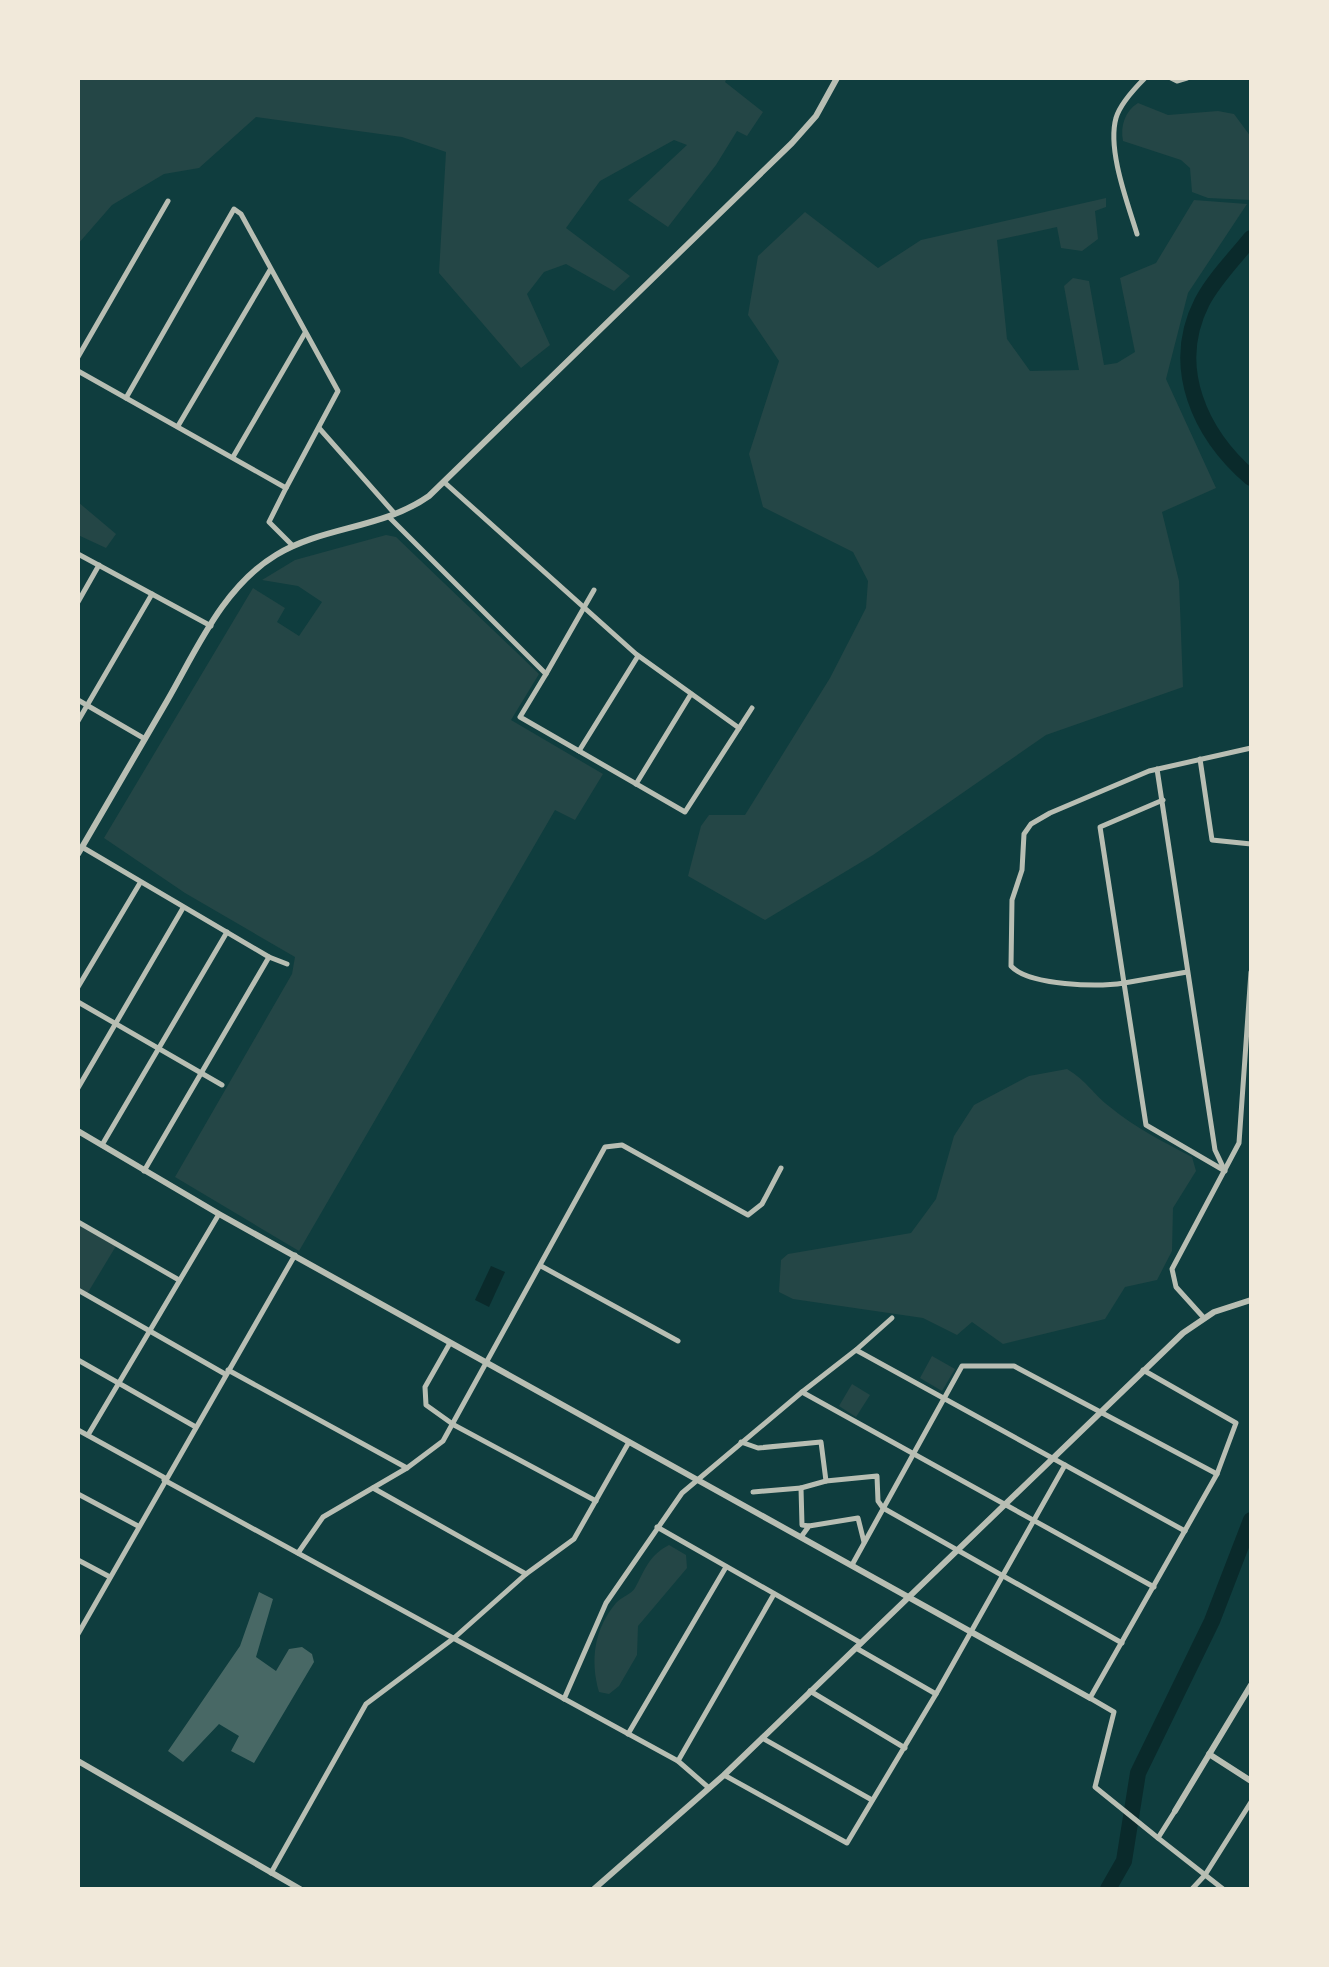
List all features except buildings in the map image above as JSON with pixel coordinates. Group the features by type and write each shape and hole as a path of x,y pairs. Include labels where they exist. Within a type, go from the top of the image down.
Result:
{"street":[{"path":"78,854 211,626 240,584 260,565 293,546 393,517 444,482 792,143 816,116 837,78"},
{"path":"1137,234 1121,179 1115,124 1129,96 1145,78"},
{"path":"1171,78 1177,81 1187,78"},
{"path":"78,357 168,201"},
{"path":"126,398 234,209 241,214 338,391 269,522 293,546"},
{"path":"178,426 271,269"},
{"path":"233,457 306,332"},
{"path":"78,371 286,488"},
{"path":"319,428 393,517 399,531 546,674"},
{"path":"444,482 638,656 739,728"},
{"path":"78,554 211,626"},
{"path":"78,602 99,565"},
{"path":"594,590 520,717 685,812 752,708"},
{"path":"78,721 152,594"},
{"path":"579,751 638,656"},
{"path":"636,784 691,694"},
{"path":"78,700 145,739"},
{"path":"1187,972 1086,986 1015,971 1011,966 1012,900 1022,870 1022,841 1031,824 1050,813 1157,769 1251,748"},
{"path":"1200,759 1212,840 1251,844"},
{"path":"1157,769 1215,1150 1225,1171"},
{"path":"1164,800 1100,827 1146,1125 1225,1171"},
{"path":"82,843 140,883 269,957 287,964"},
{"path":"78,987 140,883"},
{"path":"78,1088 183,908"},
{"path":"102,1145 227,932"},
{"path":"144,1171 269,957"},
{"path":"1204,1318 1176,1287 1172,1269 1241,1135 1251,972"},
{"path":"78,1002 222,1085"},
{"path":"78,1131 219,1214 1114,1712 1095,1787 1223,1889"},
{"path":"298,1553 323,1517 436,1448 454,1425 598,1157 610,1144 622,1145 748,1215 762,1204 781,1168"},
{"path":"88,1435 219,1214"},
{"path":"78,1222 179,1280"},
{"path":"79,1629 295,1255"},
{"path":"541,1266 678,1341"},
{"path":"78,1290 407,1468"},
{"path":"594,1889 724,1775 1143,1370 1204,1318 1251,1300"},
{"path":"564,1699 606,1603 657,1527 695,1478 892,1318"},
{"path":"450,1343 424,1394 426,1405 454,1425 596,1501"},
{"path":"856,1350 1185,1531"},
{"path":"78,1360 194,1426"},
{"path":"852,1565 962,1366 1014,1366 1217,1474"},
{"path":"1090,1698 1217,1474 1236,1423 1143,1370"},
{"path":"802,1392 1154,1587"},
{"path":"78,1430 678,1761 709,1788"},
{"path":"271,1873 366,1704 454,1638 526,1574 574,1539 629,1442"},
{"path":"741,1442 758,1448 821,1442 826,1481"},
{"path":"724,1775 847,1843 905,1748 1065,1465"},
{"path":"753,1492 877,1476 878,1501 883,1508 1122,1643"},
{"path":"372,1488 526,1574"},
{"path":"801,1488 802,1525 858,1518 864,1543"},
{"path":"78,1494 138,1526"},
{"path":"801,1537 809,1526"},
{"path":"657,1527 774,1594 936,1694"},
{"path":"78,1560 110,1577"},
{"path":"628,1734 726,1567"},
{"path":"678,1761 774,1594"},
{"path":"1158,1838 1251,1685"},
{"path":"810,1691 905,1748"},
{"path":"762,1738 872,1800"},
{"path":"1209,1754 1251,1781"},
{"path":"78,1761 300,1889"},
{"path":"1192,1889 1205,1875 1251,1802"}],"shaded area":[{"path":"78,78 727,78 725,82 763,112 747,136 737,131 716,165 668,227 628,200 687,145 674,140 600,181 566,228 630,276 614,291 566,264 544,272 527,294 550,345 521,368 439,273 446,152 402,137 256,117 199,168 164,174 112,205 78,244"},
{"path":"1138,103 1168,115 1218,111 1234,114 1251,137 1251,200 1208,198 1192,192 1190,168 1181,160 1123,141 1124,119"},
{"path":"1106,198 1106,207 1095,211 1098,239 1082,251 1061,248 1057,227 997,240 1007,339 1030,371 1079,370 1064,286 1073,278 1089,281 1104,365 1117,363 1135,352 1120,278 1156,263 1194,200 1247,204 1188,293 1166,379 1216,488 1162,512 1179,581 1183,687 1046,735 873,855 765,920 688,876 701,826 709,815 745,815 830,678 866,608 868,581 853,552 763,507 749,454 779,361 748,315 758,256 805,212 878,268 921,240"},
{"path":"78,502 116,534 106,548 78,535"},
{"path":"386,535 396,537 539,674 511,720 603,774 575,820 555,810 299,1251 175,1177 292,974 295,957 185,893 104,838 253,588 285,608 277,622 299,636 322,602 298,586 262,580 295,560"},
{"path":"1067,1069 1129,1122 1192,1157 1196,1171 1173,1208 1172,1251 1157,1280 1125,1287 1105,1319 1003,1344 972,1322 957,1335 923,1318 793,1299 779,1292 781,1260 788,1254 911,1233 936,1199 954,1136 974,1105 1029,1076"},
{"path":"80,1226 116,1246 87,1294 78,1289"},
{"path":"491,1266 505,1272 489,1307 475,1300"},
{"path":"932,1356 955,1369 942,1391 920,1378"},
{"path":"852,1384 870,1395 856,1417 839,1406"},
{"path":"669,1545 686,1555 687,1568 638,1626 637,1655 619,1686 609,1694 599,1692 595,1657 603,1623 616,1603 634,1590 652,1558"}],"waterway":[{"path":"1251,238 1202,302 1193,326 1189,351 1190,375 1204,420 1217,441 1251,478"},
{"path":"1108,1889 1124,1861 1138,1773 1212,1621 1251,1520"}]}
